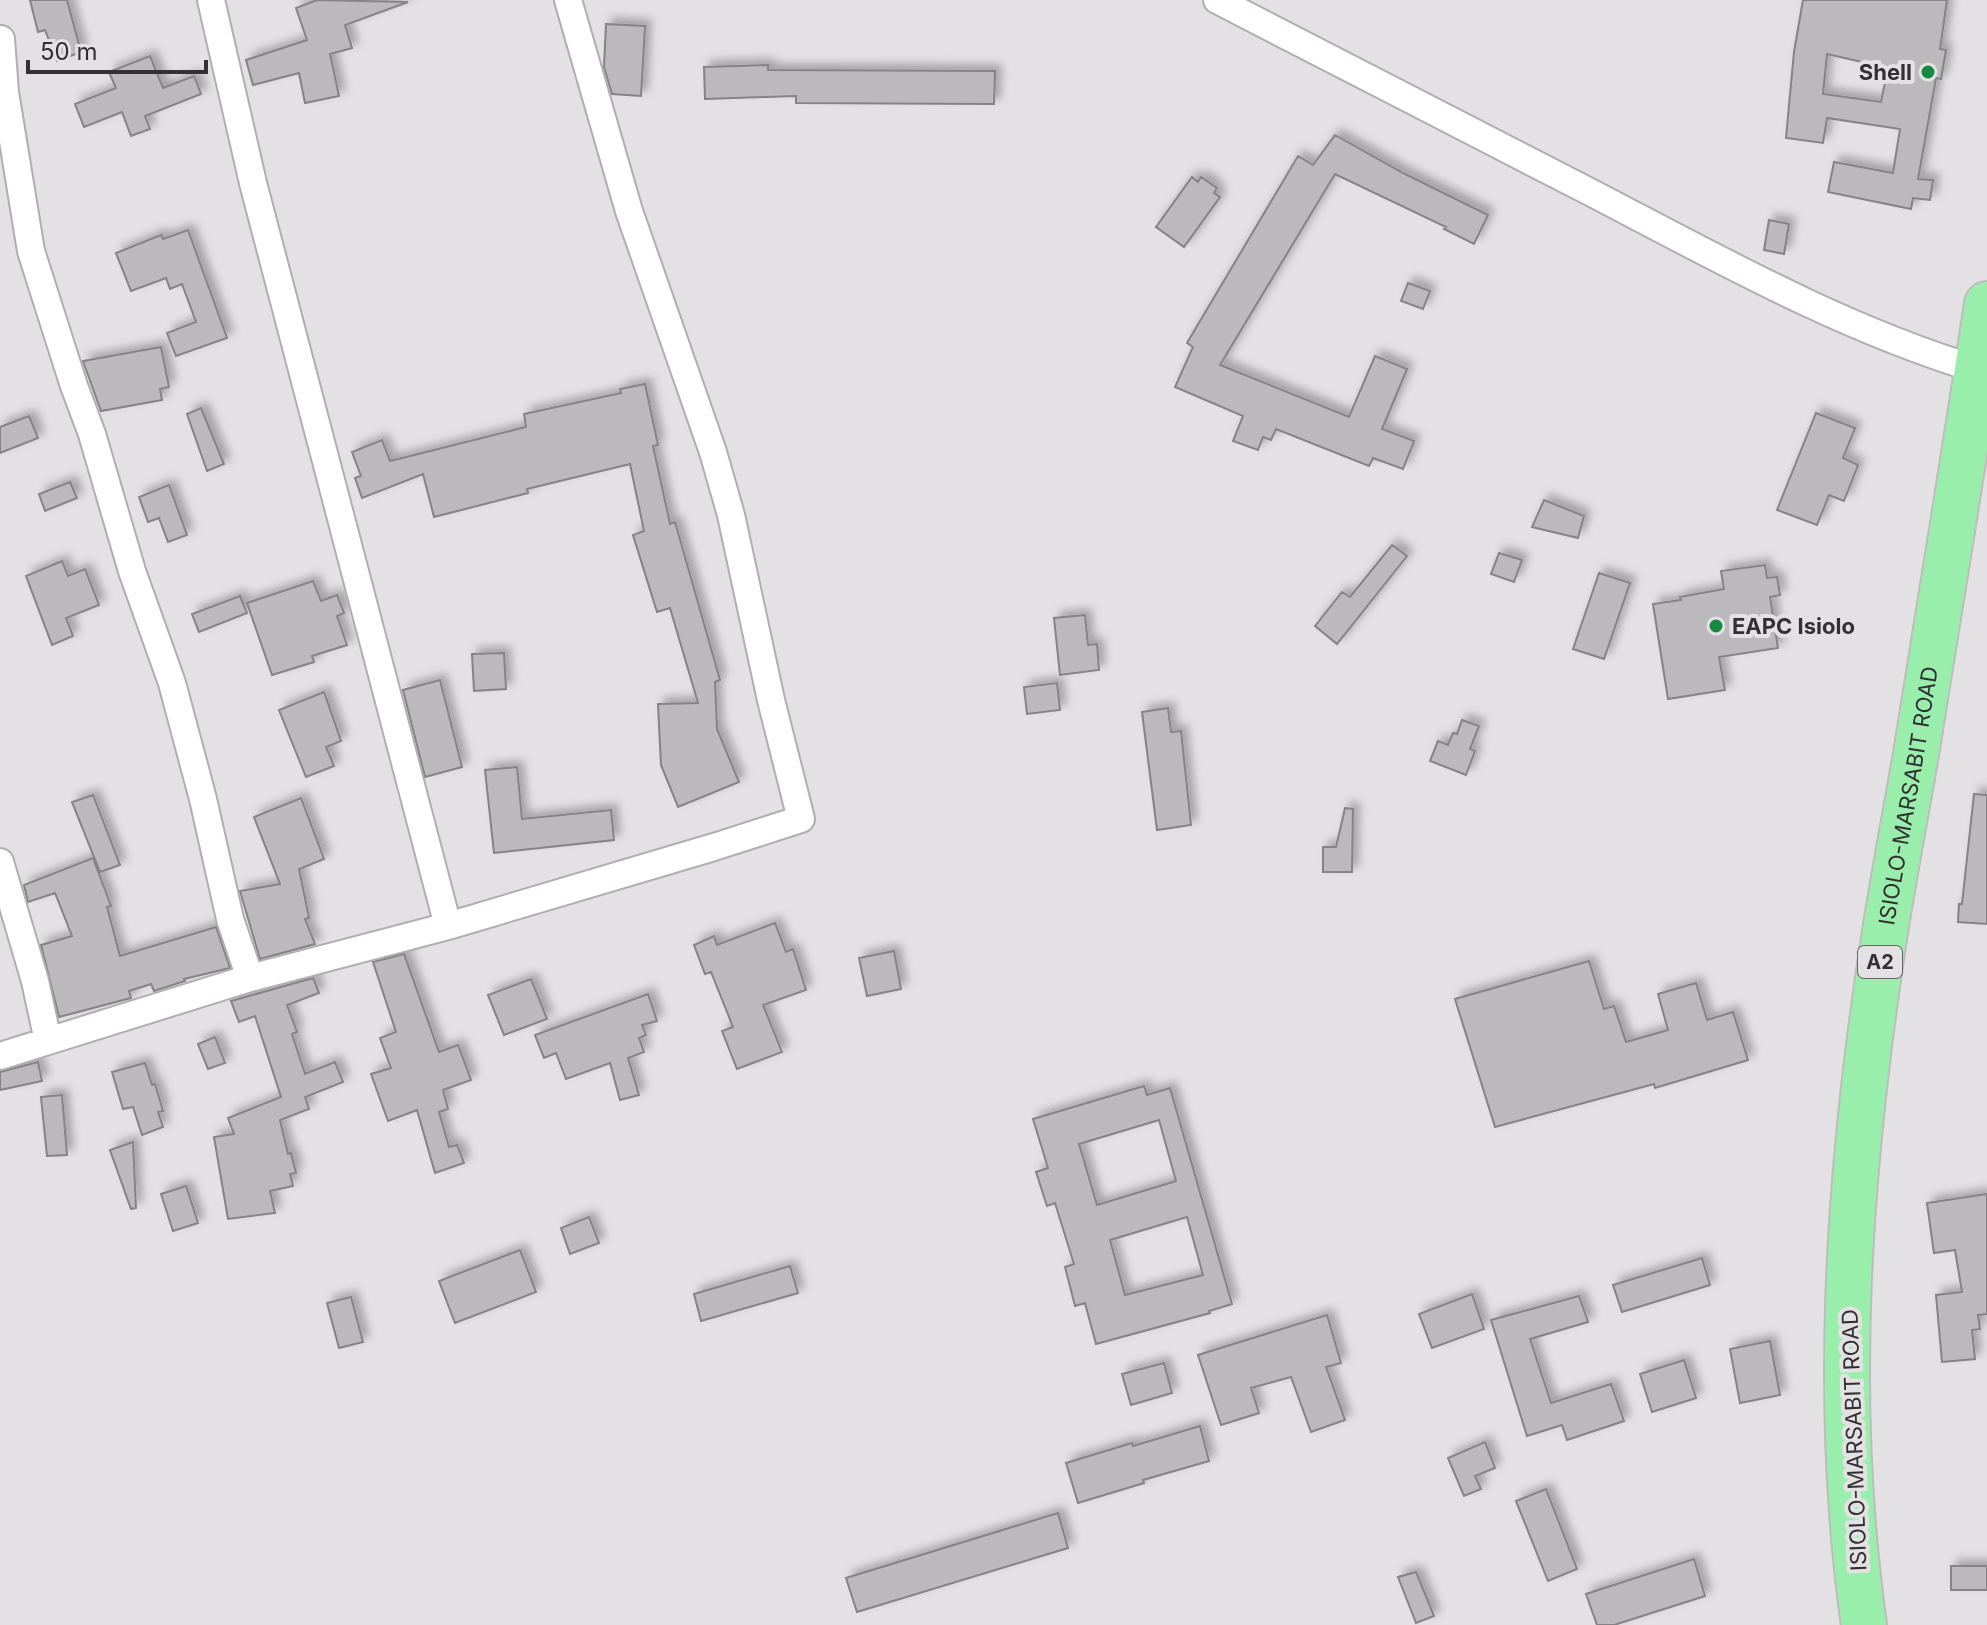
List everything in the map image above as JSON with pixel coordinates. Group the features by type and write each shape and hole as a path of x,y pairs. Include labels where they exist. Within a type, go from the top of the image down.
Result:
{"highway":[{"name":"ISIOLO-MARSABIT ROAD","path":"1864,1625 1856,1561 1847,1331 1858,1146 1880,963 1987,304"}],"street":[{"path":"211,0 253,183 448,926"},
{"path":"0,1056 250,978 448,926 801,819 771,700 731,515 713,452 629,211 568,0"},
{"path":"1217,0 1771,285 1876,333 1976,369"},
{"path":"1,39 5,92 31,251 92,434 132,571 172,683 203,799 230,919 250,978"},
{"path":"0,862 35,981 48,1041"}],"building":[{"path":"30,0 67,0 81,52 57,61 45,30 38,32"},
{"path":"317,0 408,2 345,25 352,48 330,54 339,96 305,103 299,73 253,85 246,60 307,40 296,8"},
{"path":"1803,0 1947,0 1940,49 1946,50 1941,79 1936,78 1918,179 1933,180 1930,200 1913,198 1911,209 1828,192 1834,162 1893,173 1900,129 1827,118 1823,143 1786,138 1794,52","holes":["1827,54 1888,68 1881,102 1823,94"]},
{"path":"606,24 645,26 641,96 612,94 604,67"},
{"path":"150,56 163,88 194,76 201,94 145,116 150,129 131,136 122,112 84,127 75,104 116,88 109,72"},
{"path":"768,65 768,70 995,71 994,104 796,103 796,96 705,99 704,67"},
{"path":"1335,135 1488,215 1474,244 1444,229 1446,227 1335,174 1220,365 1349,417 1375,356 1407,369 1382,429 1414,441 1403,469 1373,458 1369,466 1276,429 1271,440 1263,437 1258,450 1233,441 1243,416 1175,387 1193,347 1187,343 1298,156 1313,165"},
{"path":"1192,177 1198,182 1201,177 1217,188 1214,193 1220,197 1184,247 1156,227"},
{"path":"1769,220 1789,224 1784,254 1764,250"},
{"path":"188,230 227,338 176,356 167,333 196,322 182,284 170,289 166,278 131,291 116,253 161,235 163,239"},
{"path":"1408,283 1430,291 1423,309 1401,301"},
{"path":"161,347 169,387 160,389 162,400 101,411 83,361"},
{"path":"645,384 658,445 653,446 670,524 675,522 720,680 715,682 717,729 739,782 678,807 661,765 658,704 698,703 670,608 657,612 633,535 644,531 630,464 527,489 528,493 434,517 423,474 362,498 355,478 361,476 352,452 382,440 390,461 526,427 524,414 621,393 620,389"},
{"path":"201,408 224,464 207,471 187,414"},
{"path":"1816,413 1855,428 1843,458 1858,465 1844,501 1829,495 1817,525 1777,510"},
{"path":"29,416 38,438 0,453 0,427"},
{"path":"70,482 77,498 45,511 39,494"},
{"path":"169,485 187,535 168,542 159,518 148,522 139,497"},
{"path":"1544,500 1584,516 1578,538 1532,527"},
{"path":"1392,545 1407,556 1337,644 1315,626 1342,592 1350,597"},
{"path":"1499,553 1522,560 1514,582 1491,574"},
{"path":"62,561 68,576 85,569 99,605 66,618 73,636 52,645 26,576"},
{"name":"EAPC Isiolo","path":"1765,565 1767,578 1777,577 1780,595 1770,597 1778,648 1719,657 1725,690 1668,699 1653,604 1724,589 1721,571"},
{"path":"1599,573 1630,583 1604,659 1573,649"},
{"path":"313,581 321,601 337,595 344,613 337,616 347,645 312,656 314,662 272,675 247,603"},
{"path":"240,596 247,613 199,632 192,614"},
{"path":"1085,615 1088,645 1097,644 1099,670 1060,675 1054,618"},
{"path":"504,653 506,689 474,691 472,654"},
{"path":"440,680 462,767 425,777 403,690"},
{"path":"1057,683 1060,710 1027,714 1024,687"},
{"path":"324,692 341,741 326,747 334,766 306,777 279,710"},
{"path":"1168,708 1171,732 1181,731 1191,825 1157,830 1142,712"},
{"path":"1462,720 1479,726 1470,749 1475,751 1466,775 1430,761 1438,741 1448,745 1453,733 1457,734"},
{"path":"517,767 522,819 611,810 614,840 494,853 485,770"},
{"path":"1974,794 1987,795 1987,924 1958,922"},
{"path":"93,795 120,865 100,872 72,802"},
{"path":"301,798 324,859 299,869 309,918 305,919 315,944 260,959 240,891 280,884 254,817"},
{"path":"1345,808 1353,809 1352,872 1323,872 1323,847 1336,847"},
{"path":"93,858 111,906 107,907 120,956 216,927 230,968 184,979 154,991 151,984 129,991 131,998 59,1017 41,945 72,936 55,893 28,902 24,885"},
{"path":"775,923 786,952 793,949 806,990 763,1005 782,1052 737,1069 722,1031 733,1027 711,972 705,974 694,945 714,936 717,945"},
{"path":"894,951 901,989 867,996 859,958"},
{"path":"404,954 439,1052 458,1045 471,1080 443,1090 448,1109 439,1112 449,1147 457,1145 464,1163 435,1173 417,1110 388,1121 371,1074 391,1068 380,1038 396,1032 373,962"},
{"path":"1589,961 1604,1009 1614,1006 1626,1042 1668,1030 1658,994 1696,983 1707,1020 1733,1012 1748,1060 1655,1088 1654,1084 1495,1127 1455,999"},
{"path":"313,978 319,993 287,1005 297,1032 292,1034 305,1074 335,1062 343,1082 305,1097 309,1109 280,1120 296,1173 290,1174 293,1186 270,1191 275,1213 228,1219 214,1137 234,1134 228,1118 281,1097 255,1016 239,1022 231,1001"},
{"path":"531,979 547,1019 504,1035 488,995"},
{"path":"648,994 657,1021 642,1025 646,1035 639,1038 644,1052 628,1058 639,1095 620,1100 610,1063 566,1079 556,1053 544,1058 535,1035"},
{"path":"215,1037 225,1063 208,1069 198,1044"},
{"path":"38,1062 42,1081 0,1090 0,1072"},
{"path":"145,1063 163,1111 158,1112 163,1127 142,1135 133,1107 123,1109 112,1072"},
{"path":"1144,1086 1147,1095 1170,1088 1232,1304 1210,1313 1096,1344 1085,1303 1075,1306 1065,1267 1074,1264 1055,1203 1047,1206 1036,1172 1048,1168 1033,1119","holes":["1159,1120 1176,1181 1097,1205 1079,1144","1187,1217 1203,1275 1125,1295 1110,1240"]},
{"path":"62,1095 67,1155 47,1156 41,1097"},
{"path":"133,1142 136,1208 131,1209 110,1150"},
{"path":"186,1186 198,1223 173,1231 161,1194"},
{"path":"1987,1194 1987,1314 1978,1315 1980,1329 1972,1330 1975,1359 1942,1362 1936,1295 1962,1292 1955,1250 1934,1253 1927,1203"},
{"path":"589,1217 599,1243 570,1254 561,1228"},
{"path":"520,1250 536,1292 455,1323 439,1281"},
{"path":"1702,1258 1710,1285 1622,1312 1613,1285"},
{"path":"790,1266 798,1293 701,1321 694,1294"},
{"path":"1472,1294 1484,1329 1432,1348 1419,1314"},
{"path":"1579,1296 1588,1322 1530,1339 1551,1403 1611,1384 1624,1421 1567,1440 1562,1425 1527,1436 1491,1320"},
{"path":"351,1297 363,1342 339,1348 327,1303"},
{"path":"1327,1315 1341,1363 1326,1367 1345,1420 1311,1432 1291,1377 1251,1388 1259,1413 1221,1425 1198,1355"},
{"path":"1770,1341 1780,1395 1740,1403 1730,1349"},
{"path":"1684,1360 1696,1398 1652,1412 1640,1374"},
{"path":"1164,1363 1172,1393 1131,1405 1122,1374"},
{"path":"1200,1426 1209,1461 1078,1503 1066,1463"},
{"path":"1485,1442 1495,1468 1475,1476 1481,1489 1464,1496 1448,1458"},
{"path":"1546,1489 1577,1569 1548,1581 1516,1501"},
{"path":"1058,1513 1068,1548 857,1612 846,1578"},
{"path":"1694,1559 1705,1596 1614,1625 1597,1625 1586,1594"},
{"path":"1951,1566 1987,1566 1987,1590 1951,1590"},
{"path":"1416,1572 1434,1616 1416,1623 1398,1577"}],"place":[{"name":"Shell","path":"1928,72"},
{"name":"EAPC Isiolo","path":"1716,626"}]}
